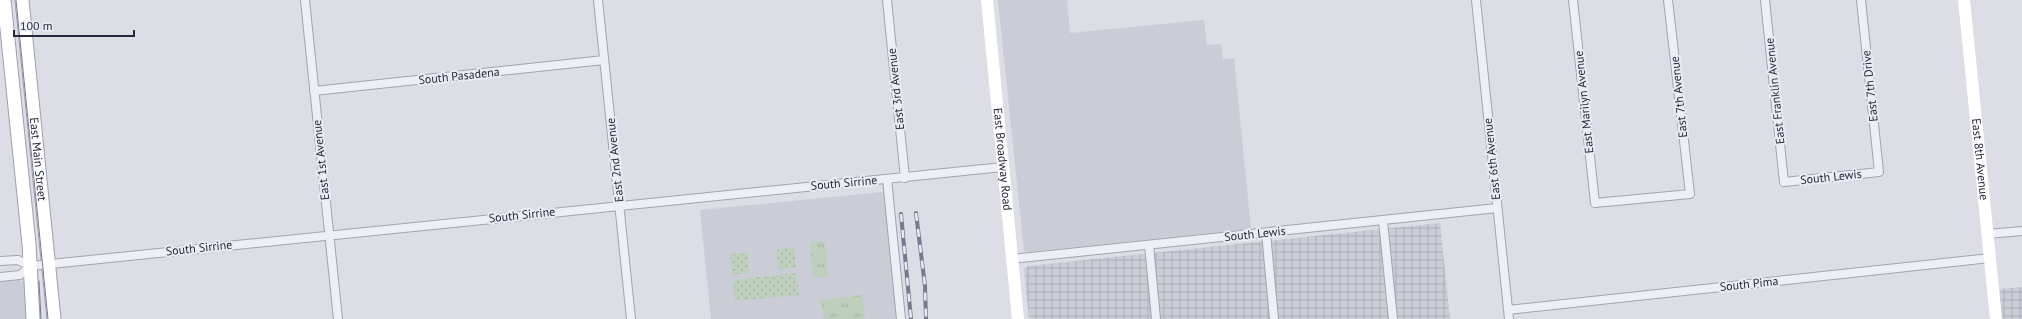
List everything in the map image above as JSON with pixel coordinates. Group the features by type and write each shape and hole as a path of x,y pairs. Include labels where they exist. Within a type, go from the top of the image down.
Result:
{"main road":[{"name":"East Main Street","path":"4,0 40,265 54,319"},
{"name":"East Main Street","path":"22,0 40,265 33,319"},
{"name":"East Broadway Road","path":"987,0 1018,319"},
{"name":"East 8th Avenue","path":"1964,0 1996,319"}],"street":[{"name":"East 1st Avenue","path":"305,0 338,319"},
{"name":"East 2nd Avenue","path":"598,0 631,319"},
{"name":"East 3rd Avenue","path":"887,0 905,178"},
{"name":"East 6th Avenue","path":"1476,0 1508,319"},
{"name":"East Marilyn Avenue","path":"1574,0 1595,203 1690,194"},
{"name":"East 7th Avenue","path":"1668,0 1690,194"},
{"name":"East Franklin Avenue","path":"1766,0 1784,182"},
{"name":"East 7th Drive","path":"1861,0 1879,172"},
{"name":"South Pasadena","path":"314,91 604,60"},
{"name":"South Sirrine","path":"40,265 1003,167"},
{"name":"South Lewis","path":"1784,182 1879,172"},
{"path":"887,180 901,319"},
{"name":"South Lewis","path":"1012,259 1497,208"},
{"path":"1383,220 1393,319"},
{"path":"1988,234 2022,231"},
{"path":"1266,233 1274,319"},
{"path":"1149,245 1156,319"},
{"name":"South Pima","path":"1508,310 1990,258"},
{"path":"0,261 18,260 40,265"},
{"path":"0,277 20,275 40,265"}],"shaded area":[{"path":"998,0 1067,0 1070,33 1204,20 1207,45 1221,44 1223,59 1234,58 1251,229 1027,252 1024,251"},
{"path":"893,191 905,319 711,319 700,210"},
{"path":"1440,223 1450,319 1029,319 1024,270 1028,266"},
{"path":"19,280 26,284 29,319 0,319 0,282"},
{"path":"2022,287 2022,319 2001,319 2000,289"}],"green space":[{"path":"825,241 828,277 813,278 810,243"},
{"path":"794,248 796,268 779,270 776,250"},
{"path":"748,253 749,273 732,275 730,254"},
{"path":"796,273 799,295 735,301 733,280"},
{"path":"862,295 865,319 825,319 823,317 821,300"}],"tram line":[{"path":"16,0 48,319"},
{"path":"39,281 41,319"}],"railway":[{"path":"916,213 925,286 926,319"},
{"path":"901,214 911,319"}]}
